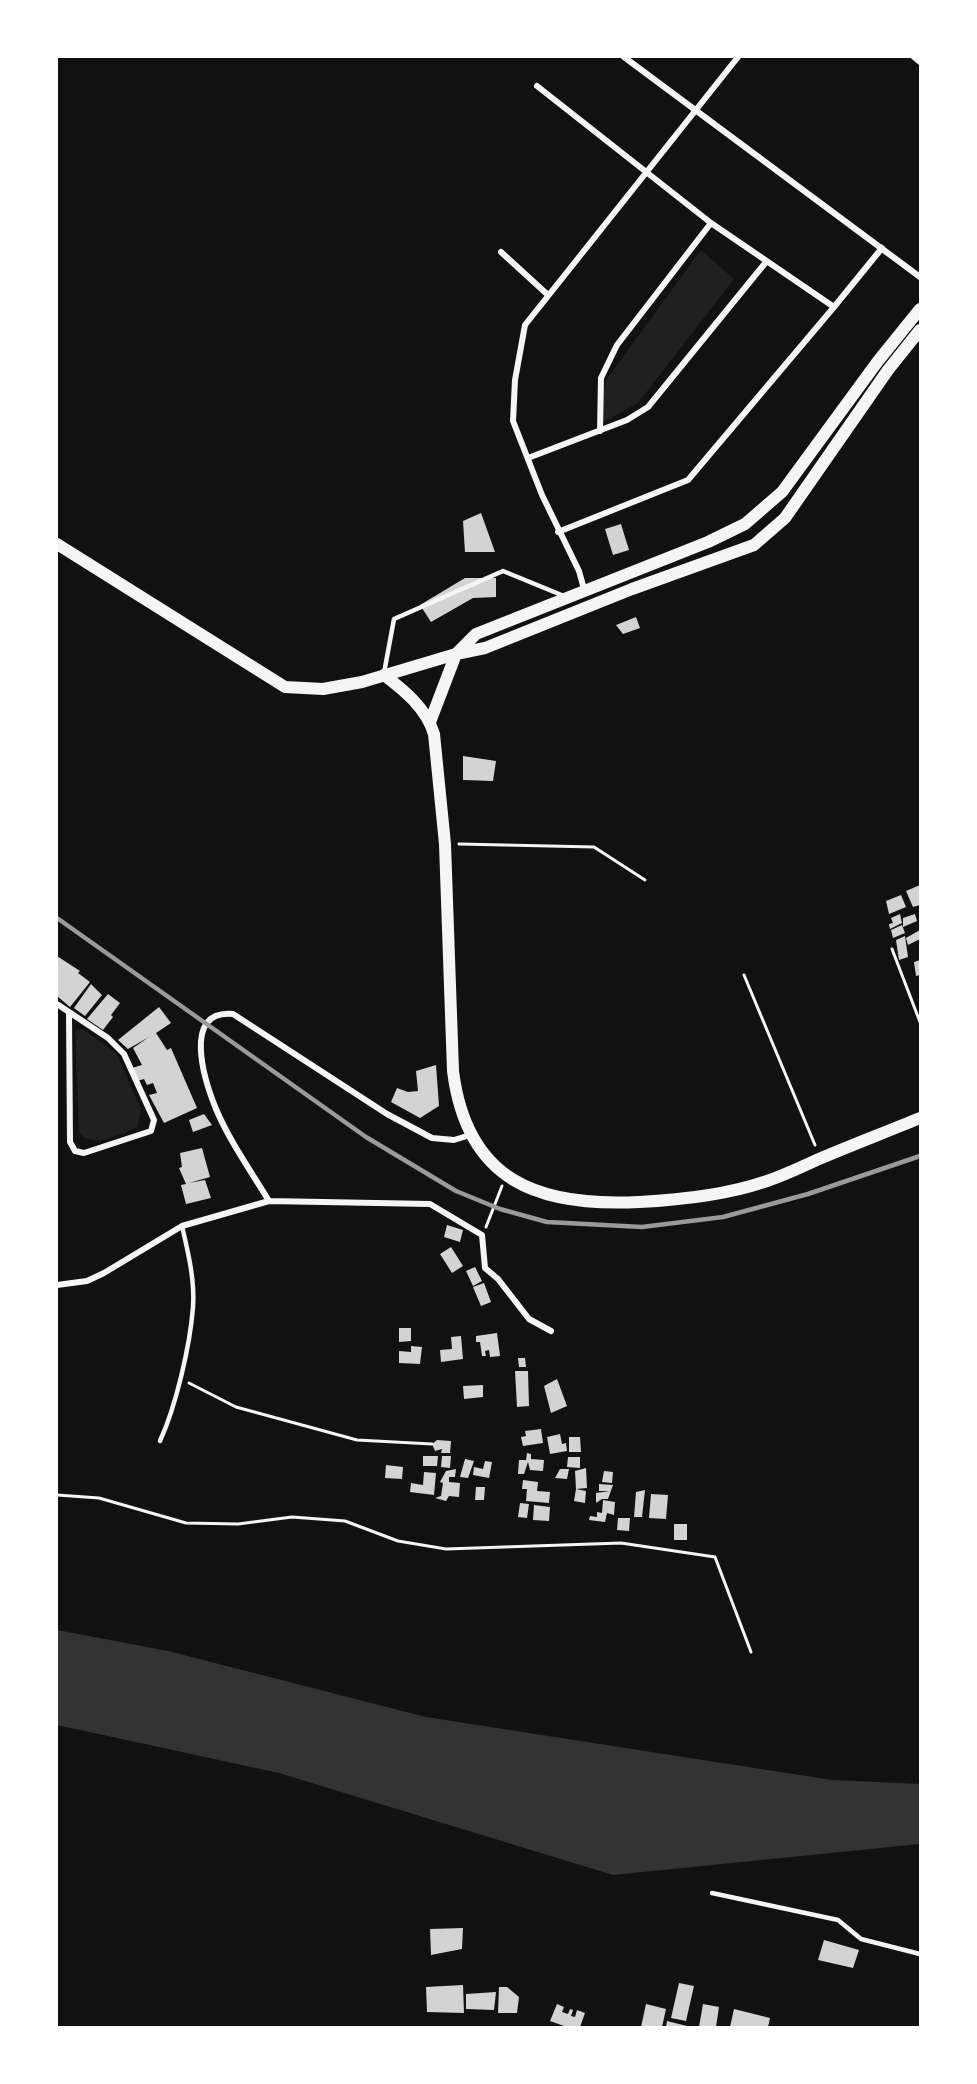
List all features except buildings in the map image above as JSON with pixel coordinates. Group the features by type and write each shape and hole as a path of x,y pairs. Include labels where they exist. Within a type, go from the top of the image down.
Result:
{"main road":[{"path":"430,722 456,654 476,634 584,589 708,542 745,524 782,492 878,361 920,309"},
{"path":"57,544 285,687 323,689 384,675 485,648 632,589 754,545 784,518 888,370 920,330"},
{"path":"384,675 411,697 430,722 437,751 445,844 453,1071 457,1102 470,1135 486,1157 509,1177 532,1191 563,1200 602,1204 675,1200 764,1182 920,1118"}],"street":[{"path":"624,57 920,277"},
{"path":"584,589 579,571 558,532 513,421 515,380 525,325 738,57"},
{"path":"914,57 920,62"},
{"path":"537,86 711,223 834,307"},
{"path":"600,431 601,378 617,345 711,223"},
{"path":"558,532 688,480 882,248"},
{"path":"501,252 548,295"},
{"path":"528,458 627,420 648,407 766,262"},
{"path":"57,1004 108,1038 124,1053 154,1120 151,1131 84,1153 75,1151 70,1142 69,1013"},
{"path":"269,1201 231,1140 216,1108 206,1078 199,1039 206,1023 217,1014 233,1014 387,1114 432,1138 454,1140 470,1135"},
{"path":"57,1285 87,1281 104,1273 182,1226 269,1201 430,1204 482,1235 485,1268 498,1279 528,1318 551,1331"}],"lane":[{"path":"384,675 394,619 503,571 567,597"},
{"path":"160,1441 168,1423 193,1307 191,1269 182,1226"},
{"path":"712,1893 838,1920 861,1939 920,1954"}],"path":[{"path":"445,844 594,847 645,880"},
{"path":"892,949 920,1022"},
{"path":"744,975 821,1158"},
{"path":"486,1226 499,1195"},
{"path":"179,1378 236,1407 357,1440 432,1444"},
{"path":"57,1495 99,1498 186,1522 238,1524 292,1517 345,1521 398,1542 446,1549 621,1544 715,1557 751,1652"}],"shaded area":[{"path":"701,250 734,279 638,403 603,422 603,393 606,380"},
{"path":"83,1029 117,1054 141,1110 137,1128 99,1140 85,1138 79,1133 75,1030"},
{"path":"57,1630 168,1651 426,1717 832,1780 920,1784 920,1844 613,1875 279,1773 57,1725"}],"railway":[{"path":"57,918 366,1137 456,1191 500,1209 547,1222 642,1227 723,1217 808,1194 920,1156"}]}
